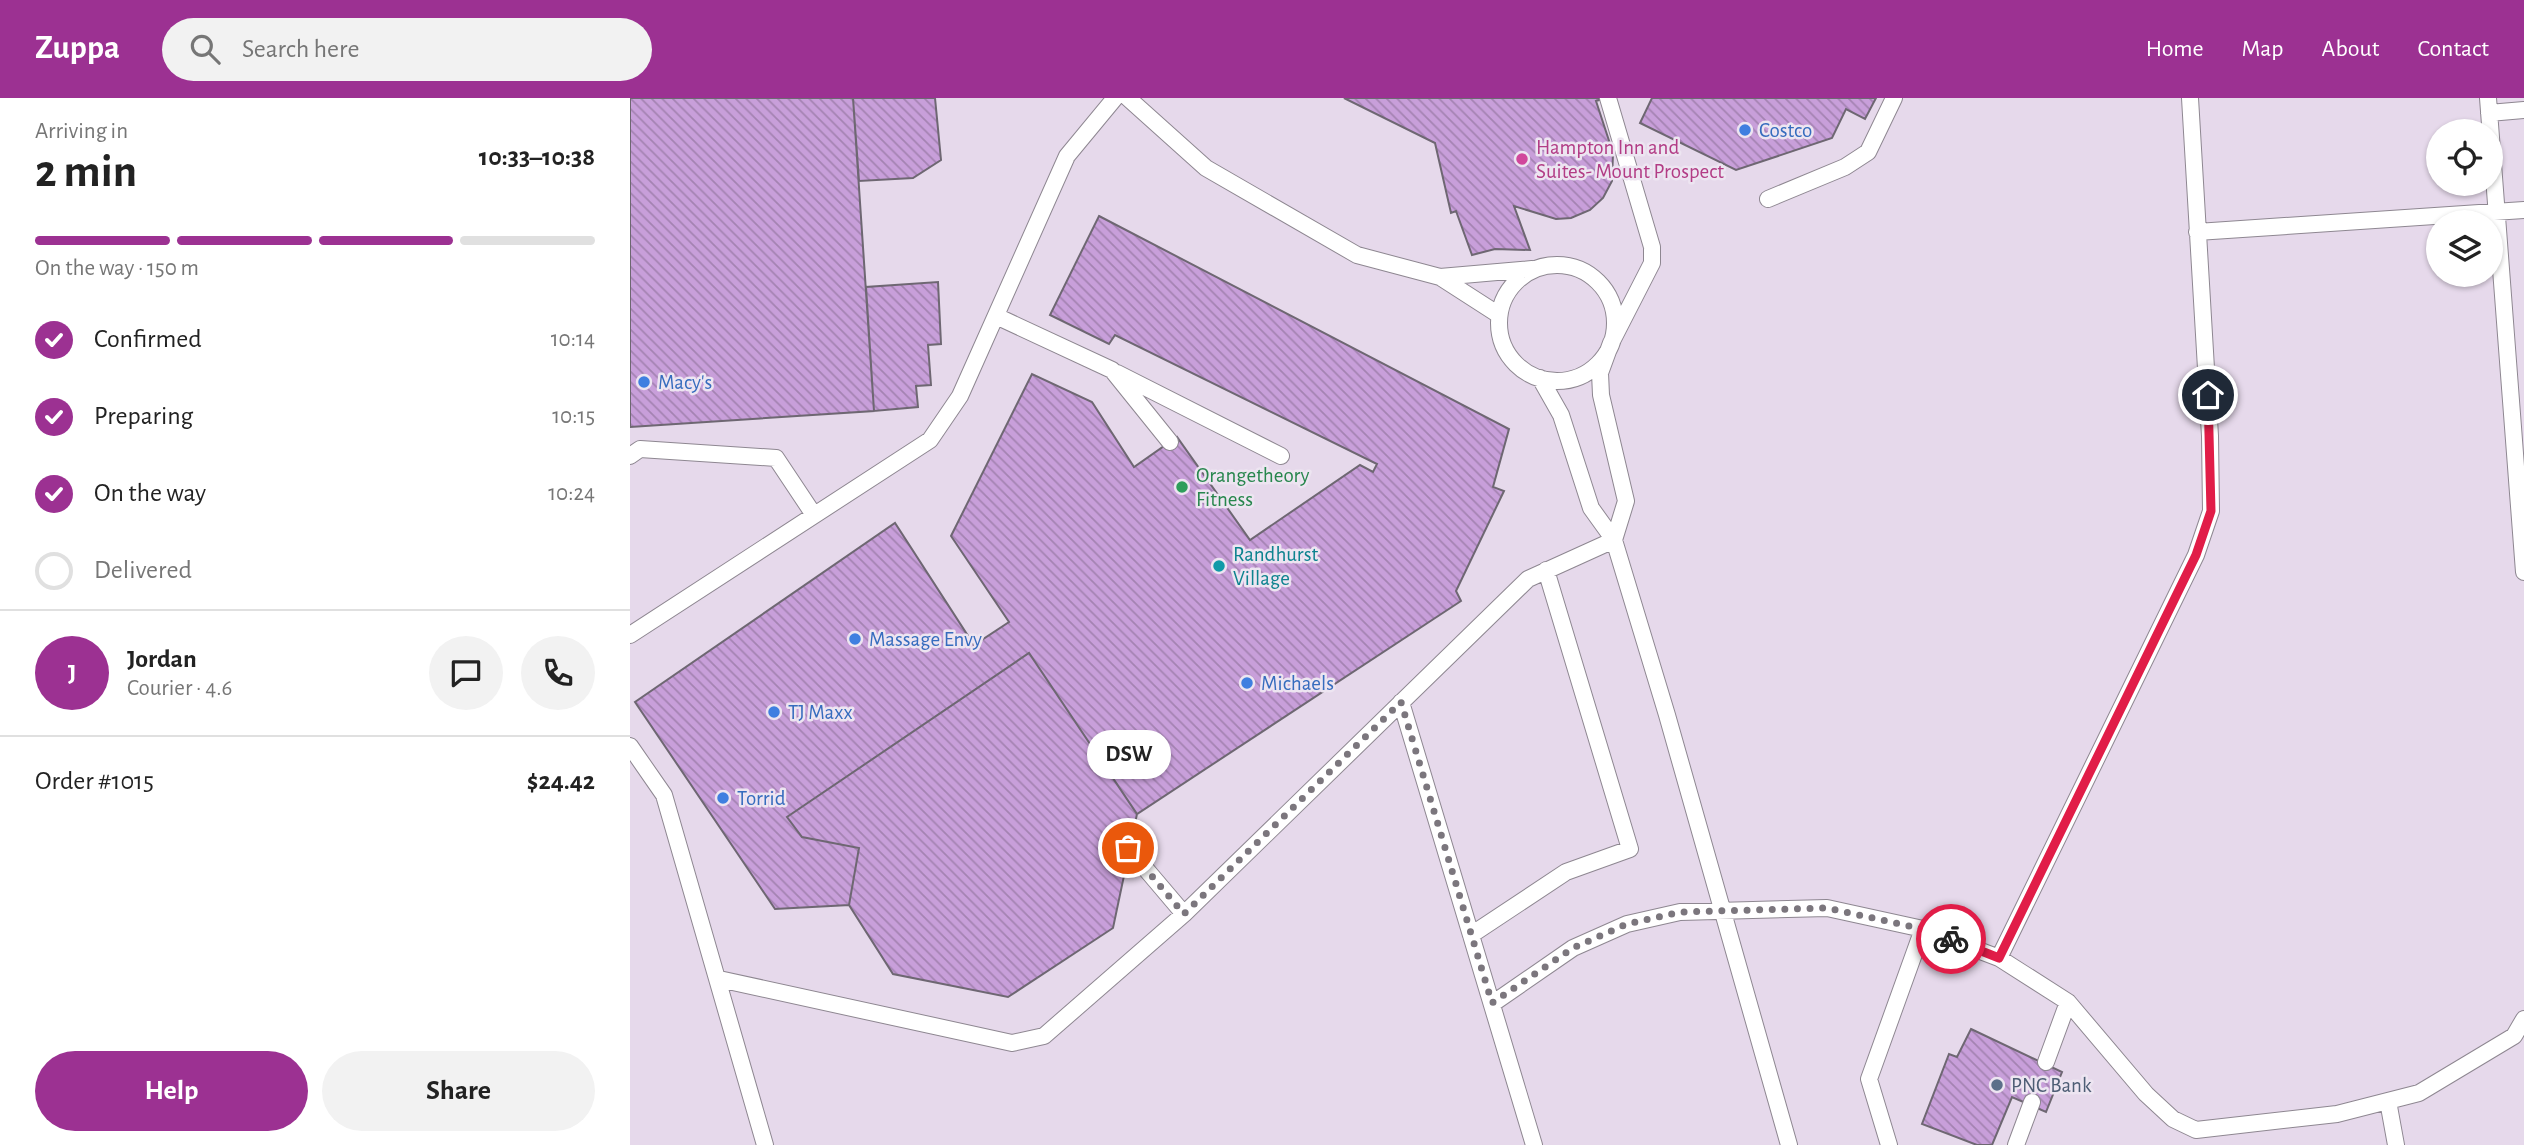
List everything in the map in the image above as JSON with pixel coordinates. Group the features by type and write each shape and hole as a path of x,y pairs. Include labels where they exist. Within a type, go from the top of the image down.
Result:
{"lane":[{"path":"630,635 930,439 960,396 1067,156 1115,98"},
{"path":"1128,98 1206,167 1357,255 1440,277 1499,316"},
{"path":"1534,269 1510,288 1499,316 1504,347 1519,366 1540,378 1557,381 1590,371 1602,359 1652,263 1652,247 1608,98"},
{"path":"1768,199 1845,167 1868,152 1894,98"},
{"path":"1999,958 2196,555 2211,511 2210,419 2190,98"},
{"path":"2498,210 2489,106 2524,110"},
{"path":"2503,212 2524,210"},
{"path":"2197,232 2426,217"},
{"path":"719,979 1012,1043 1044,1036 1184,914 1528,579 1614,540 1626,502 1601,395 1600,373 1615,324 1612,305 1604,288 1590,275 1572,266 1553,264 1534,269 1440,277"},
{"path":"2503,268 2519,448 2524,572"},
{"path":"996,316 1112,370 1281,456"},
{"path":"1112,370 1170,442"},
{"path":"1540,378 1562,415 1591,508 1614,540 1789,1145"},
{"path":"630,456 640,449 776,458 814,515"},
{"path":"1471,935 1566,872 1630,849 1546,570"},
{"path":"1401,702 1534,1145"},
{"path":"630,746 664,795 765,1145"},
{"path":"1128,848 1184,914"},
{"path":"1492,1003 1573,948 1627,924 1680,912 1827,908 1923,929 1999,958 2068,1002 2146,1094 2173,1119 2196,1130 2337,1114 2419,1093 2514,1036 2524,1019"},
{"path":"1889,1145 1869,1079 1923,929"},
{"path":"2047,1058 2068,1002"},
{"path":"2388,1101 2396,1145"},
{"path":"2016,1145 2031,1105"}],"shaded area":[{"name":"Randhurst Village","path":"630,98 2524,98 2524,1145 630,1145"}],"building":[{"path":"630,98 853,98 874,411 630,427"},
{"path":"853,98 935,98 941,160 913,178 859,181"},
{"path":"1344,98 1606,98 1596,101 1613,153 1612,181 1603,198 1590,210 1571,218 1556,219 1514,206 1530,250 1495,249 1472,255 1456,211 1451,213 1435,143"},
{"name":"Costco","path":"1652,98 1876,98 1865,119 1846,109 1832,138 1736,170 1640,123"},
{"name":"Randhurst Village","path":"1099,216 1509,429 1493,487 1504,491 1456,591 1461,601 1137,814 1029,653 787,817 802,837 859,848 849,905 775,909 635,702 895,523 974,645 1009,622 951,536 1032,374 1092,402 1134,467 1177,437 1250,540 1360,465 1373,472 1377,464 1115,335 1109,344 1050,315"},
{"path":"938,282 941,344 928,345 931,385 916,386 918,407 874,411 866,287"},
{"path":"1029,653 1137,814 1113,928 1008,997 893,974 849,905 859,848 802,837 787,817"},
{"name":"PNC Bank","path":"1971,1029 2062,1072 2046,1112 2012,1097 1992,1145 1977,1145 1922,1124 1949,1054 1957,1057"}],"way so far":[{"path":"1128,848 1184,914 1401,702 1492,1003 1573,948 1627,924 1680,912 1827,908 1923,929 1951,939"}],"place":[{"name":"Costco","path":"1745,130"},
{"name":"Hampton Inn and Suites- Mount Prospect","path":"1522,159"},
{"name":"Macy's","path":"644,382"},
{"name":"Orangetheory Fitness","path":"1182,487"},
{"name":"Randhurst Village","path":"1219,566"},
{"name":"Massage Envy","path":"855,639"},
{"name":"Michaels","path":"1247,683"},
{"name":"TJ Maxx","path":"774,712"},
{"name":"Torrid","path":"723,798"},
{"name":"DSW","path":"1128,848"},
{"name":"PNC Bank","path":"1997,1085"}],"route":[{"path":"1951,939 1999,958 2196,555 2211,511 2208,395"}]}
